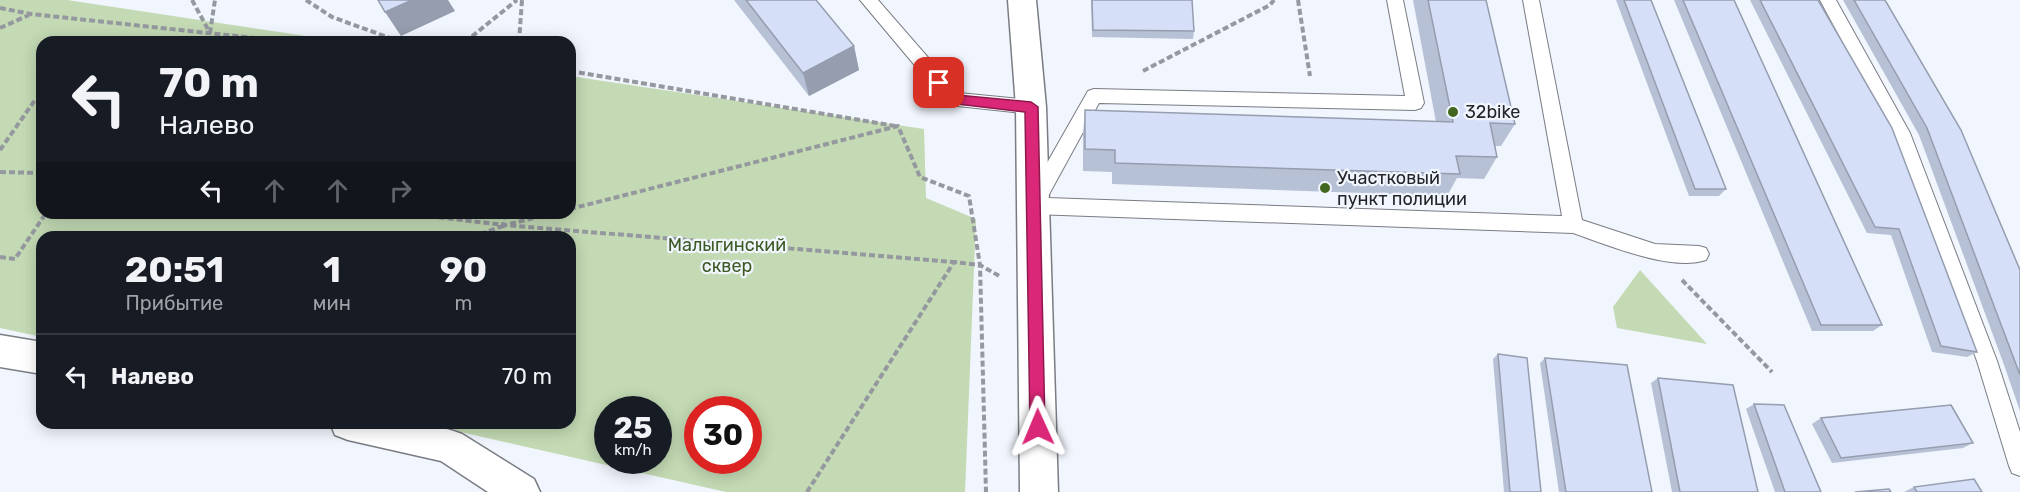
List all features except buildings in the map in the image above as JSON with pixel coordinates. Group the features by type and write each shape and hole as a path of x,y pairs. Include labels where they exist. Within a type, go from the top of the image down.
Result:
{"street":[{"path":"1022,0 1031,107 1039,492"},
{"path":"0,351 36,357"},
{"path":"374,429 449,446 521,492"}],"lane":[{"path":"868,0 954,100 1031,107"},
{"path":"1395,0 1415,103 1094,96 1033,207 1573,225 1655,252 1698,254"},
{"path":"1531,0 1573,225"},
{"path":"1828,0 1901,133 1987,360 2020,466"}],"path":[{"path":"192,0 211,36"},
{"path":"210,33 214,0"},
{"path":"306,0 332,17 384,36"},
{"path":"472,36 516,0"},
{"path":"519,36 522,0"},
{"path":"1094,96 1274,0"},
{"path":"1298,0 1314,101"},
{"path":"0,8 31,14 237,36"},
{"path":"0,28 31,14"},
{"path":"576,72 898,126"},
{"path":"0,150 36,100"},
{"path":"576,207 898,126"},
{"path":"898,126 920,177 969,196 980,265 986,492"},
{"path":"0,172 36,173"},
{"path":"0,256 15,259 41,219"},
{"path":"454,219 980,265 1035,298"},
{"path":"502,231 504,219"},
{"path":"488,231 528,219"},
{"path":"1655,252 1772,372"},
{"path":"807,492 954,262"}],"green space":[{"name":"Малыгинский сквер","path":"0,0 67,0 306,36 36,36 36,219 576,219 576,77 924,129 926,198 976,219 965,492 726,492 646,474 672,474 672,396 594,396 594,462 448,429 576,429 576,231 36,231 36,336 0,328"},
{"path":"1640,270 1707,344 1617,328 1613,307"}],"place":[{"name":"32bike","path":"1453,112"},
{"name":"Участковый пункт полиции","path":"1325,188"}],"route":[{"path":"939,83 954,100 1031,107 1038,427"}]}
